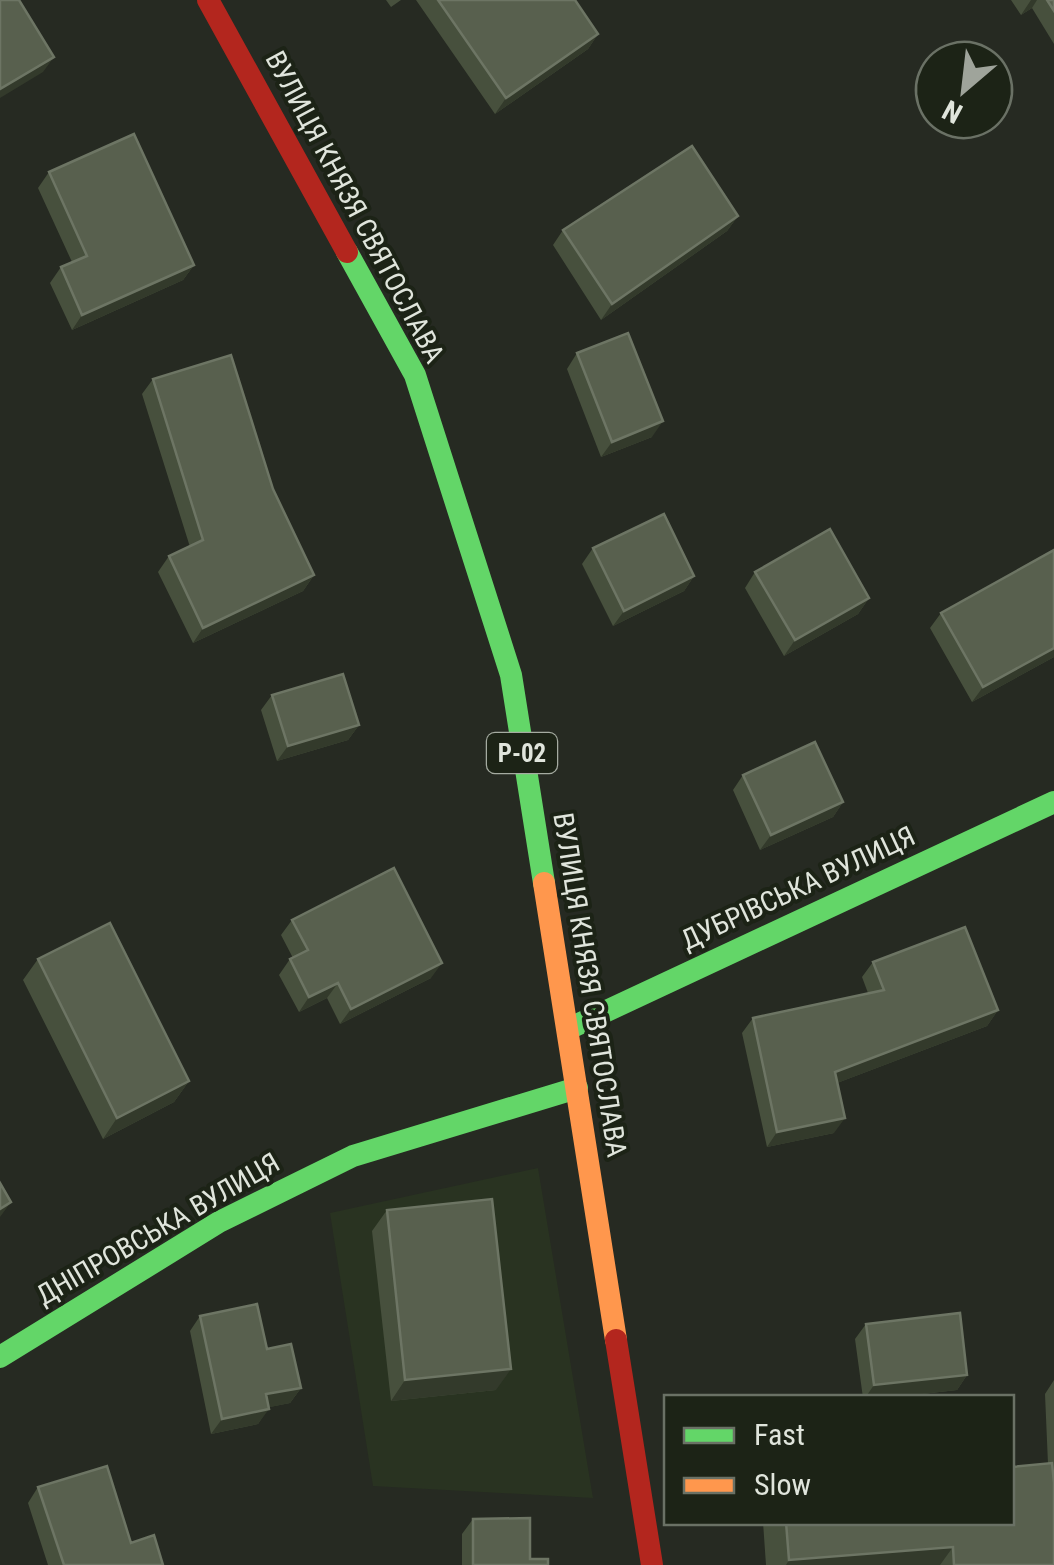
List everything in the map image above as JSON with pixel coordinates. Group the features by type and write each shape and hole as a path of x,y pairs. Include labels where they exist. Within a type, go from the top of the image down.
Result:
{"main road":[{"name":"ВУЛИЦЯ КНЯЗЯ СВЯТОСЛАВА","path":"208,0 414,376 510,675 652,1565"},
{"name":"ДУБРІВСЬКА ВУЛИЦЯ","path":"568,1029 1054,802"},
{"name":"ДНІПРОВСЬКА ВУЛИЦЯ","path":"0,1358 219,1222 353,1156 577,1088"}],"shaded area":[{"path":"538,1168 593,1498 373,1486 330,1213"}],"building":[{"path":"0,0 19,0 54,57 0,89"},
{"path":"438,0 575,0 598,34 506,98"},
{"path":"134,134 194,265 82,315 61,267 87,256 49,172"},
{"path":"692,146 738,216 612,304 563,230"},
{"path":"628,333 663,421 612,442 577,353"},
{"path":"231,355 273,489 314,575 203,628 169,556 203,540 153,379"},
{"path":"664,514 694,576 624,611 593,548"},
{"path":"830,529 869,598 795,640 755,572"},
{"path":"1054,550 1054,648 983,687 941,613"},
{"path":"343,674 359,725 288,746 272,695"},
{"path":"815,742 843,802 771,835 743,775"},
{"path":"394,868 442,963 351,1009 338,983 309,997 290,959 308,950 292,920"},
{"path":"110,923 189,1081 117,1118 38,959"},
{"path":"965,927 998,1010 835,1072 845,1118 777,1132 753,1018 884,990 873,962"},
{"path":"0,1183 11,1202 0,1209"},
{"path":"492,1199 511,1369 405,1380 387,1210"},
{"path":"257,1304 267,1349 291,1344 301,1388 266,1394 269,1409 222,1419 200,1316"},
{"path":"960,1313 967,1375 874,1385 866,1324"},
{"path":"1052,1463 1054,1565 954,1565 953,1547 789,1560 786,1525 1014,1525 1014,1467"},
{"path":"107,1466 131,1543 154,1535 163,1565 64,1565 38,1487"},
{"path":"530,1518 530,1559 548,1559 548,1565 473,1565 473,1519"}],"traffic: fast":[{"path":"347,252 415,375 511,675 544,883"},
{"path":"568,1029 1054,802"},
{"path":"0,1357 219,1222 353,1156 577,1088"}],"traffic: slow":[{"path":"544,883 616,1340"}],"traffic: jam":[{"path":"208,0 347,252"},
{"path":"616,1340 652,1565"}]}
